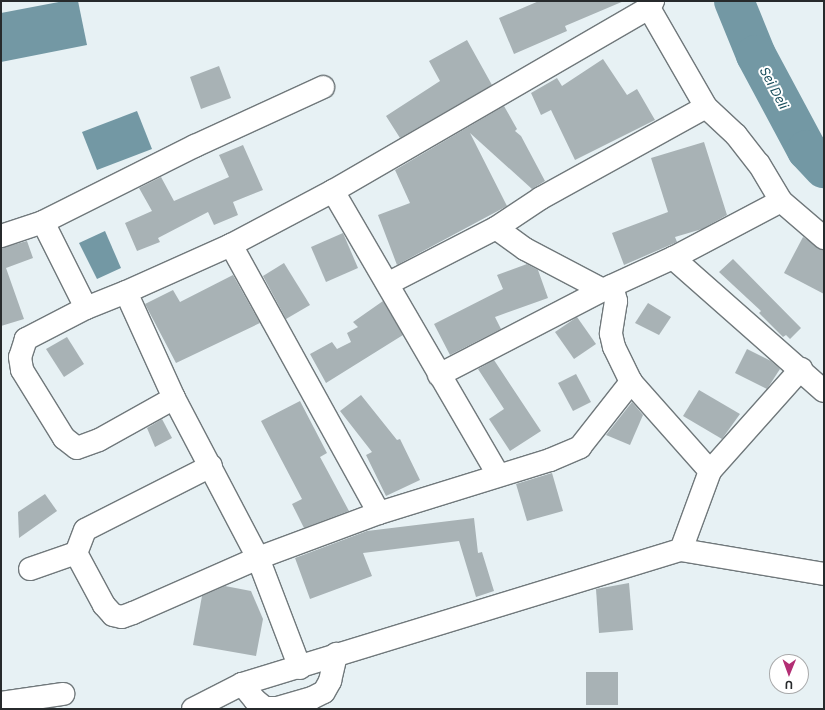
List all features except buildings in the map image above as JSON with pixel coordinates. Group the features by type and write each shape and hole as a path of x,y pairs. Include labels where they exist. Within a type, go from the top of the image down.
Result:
{"street":[{"path":"174,398 90,445 77,448 69,444 22,370 20,357 26,339 86,308 126,292 231,245 333,191 651,4 706,107 736,135 755,158 782,201 824,238"},
{"path":"1,236 44,222 195,146 323,87"},
{"path":"389,283 496,228 541,198 706,107"},
{"path":"333,191 389,283 439,375 498,474"},
{"path":"439,375 608,288 673,258 782,201"},
{"path":"44,222 86,308"},
{"path":"496,228 525,249 608,288 616,301 612,334 614,347 631,382 710,471"},
{"path":"231,245 379,513"},
{"path":"673,258 801,369 824,391"},
{"path":"126,292 174,398 258,558 300,668"},
{"path":"681,550 710,471 801,369"},
{"path":"211,466 90,526 80,540 76,553 104,605 113,615 122,617 258,558 379,513 498,474 550,460 580,447 631,382"},
{"path":"193,709 242,684 300,668 336,654 681,550 824,574"},
{"path":"30,569 76,553"},
{"path":"242,684 255,700 265,708 276,708 312,698 324,692 330,681 336,654"},
{"path":"1,703 63,694"}],"water":[{"path":"64,1 78,1 87,45 1,62 1,13"},
{"path":"137,111 152,149 97,170 82,132"},
{"path":"105,231 121,268 97,279 79,243"}],"waterway":[{"name":"Sei Deli","path":"734,1 756,55 807,150 824,168"}]}
